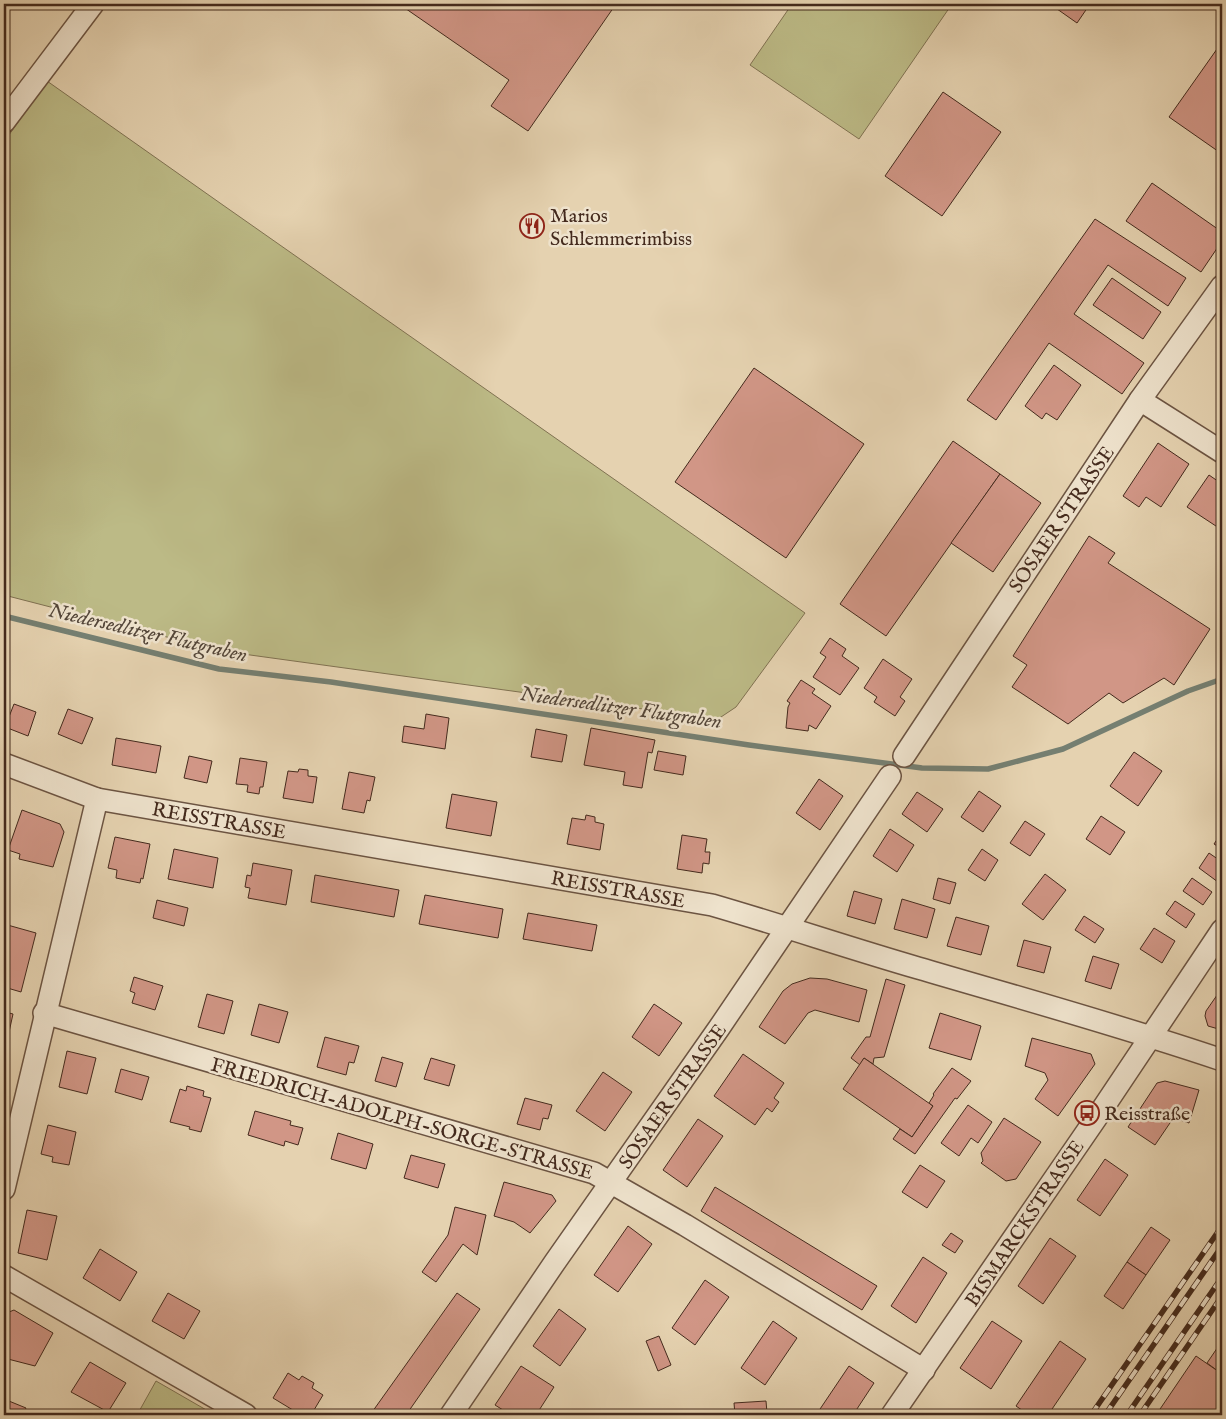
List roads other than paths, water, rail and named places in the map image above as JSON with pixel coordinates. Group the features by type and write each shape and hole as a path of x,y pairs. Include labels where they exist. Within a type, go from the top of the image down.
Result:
{"street":[{"path":"4,122 93,4"},
{"name":"SOSAER STRASSE","path":"904,756 1140,400 1222,286"},
{"path":"1140,400 1222,452"},
{"name":"REISSTRASSE","path":"4,764 97,799 712,905 1151,1036 1222,1060"},
{"name":"SOSAER STRASSE","path":"451,1415 890,776"},
{"path":"4,1189 44,1013 97,799"},
{"name":"BISMARCKSTRASSE","path":"892,1415 1222,930"},
{"name":"FRIEDRICH-ADOLPH-SORGE-STRASSE","path":"44,1013 594,1173 924,1370"},
{"path":"4,1276 246,1415"}],"waterway":[{"name":"Niedersedlitzer Flutgraben","path":"4,616 219,669 331,682 749,745 922,768 988,769 1063,749 1188,691 1222,679"}],"railway":[{"path":"1091,1415 1222,1226"},
{"path":"1105,1415 1222,1246"},
{"path":"1127,1415 1222,1277"},
{"path":"1140,1415 1222,1296"}],"place":[{"name":"Marios Schlemmerimbiss","path":"532,226"},
{"name":"Reisstraße","path":"1087,1113"}]}
